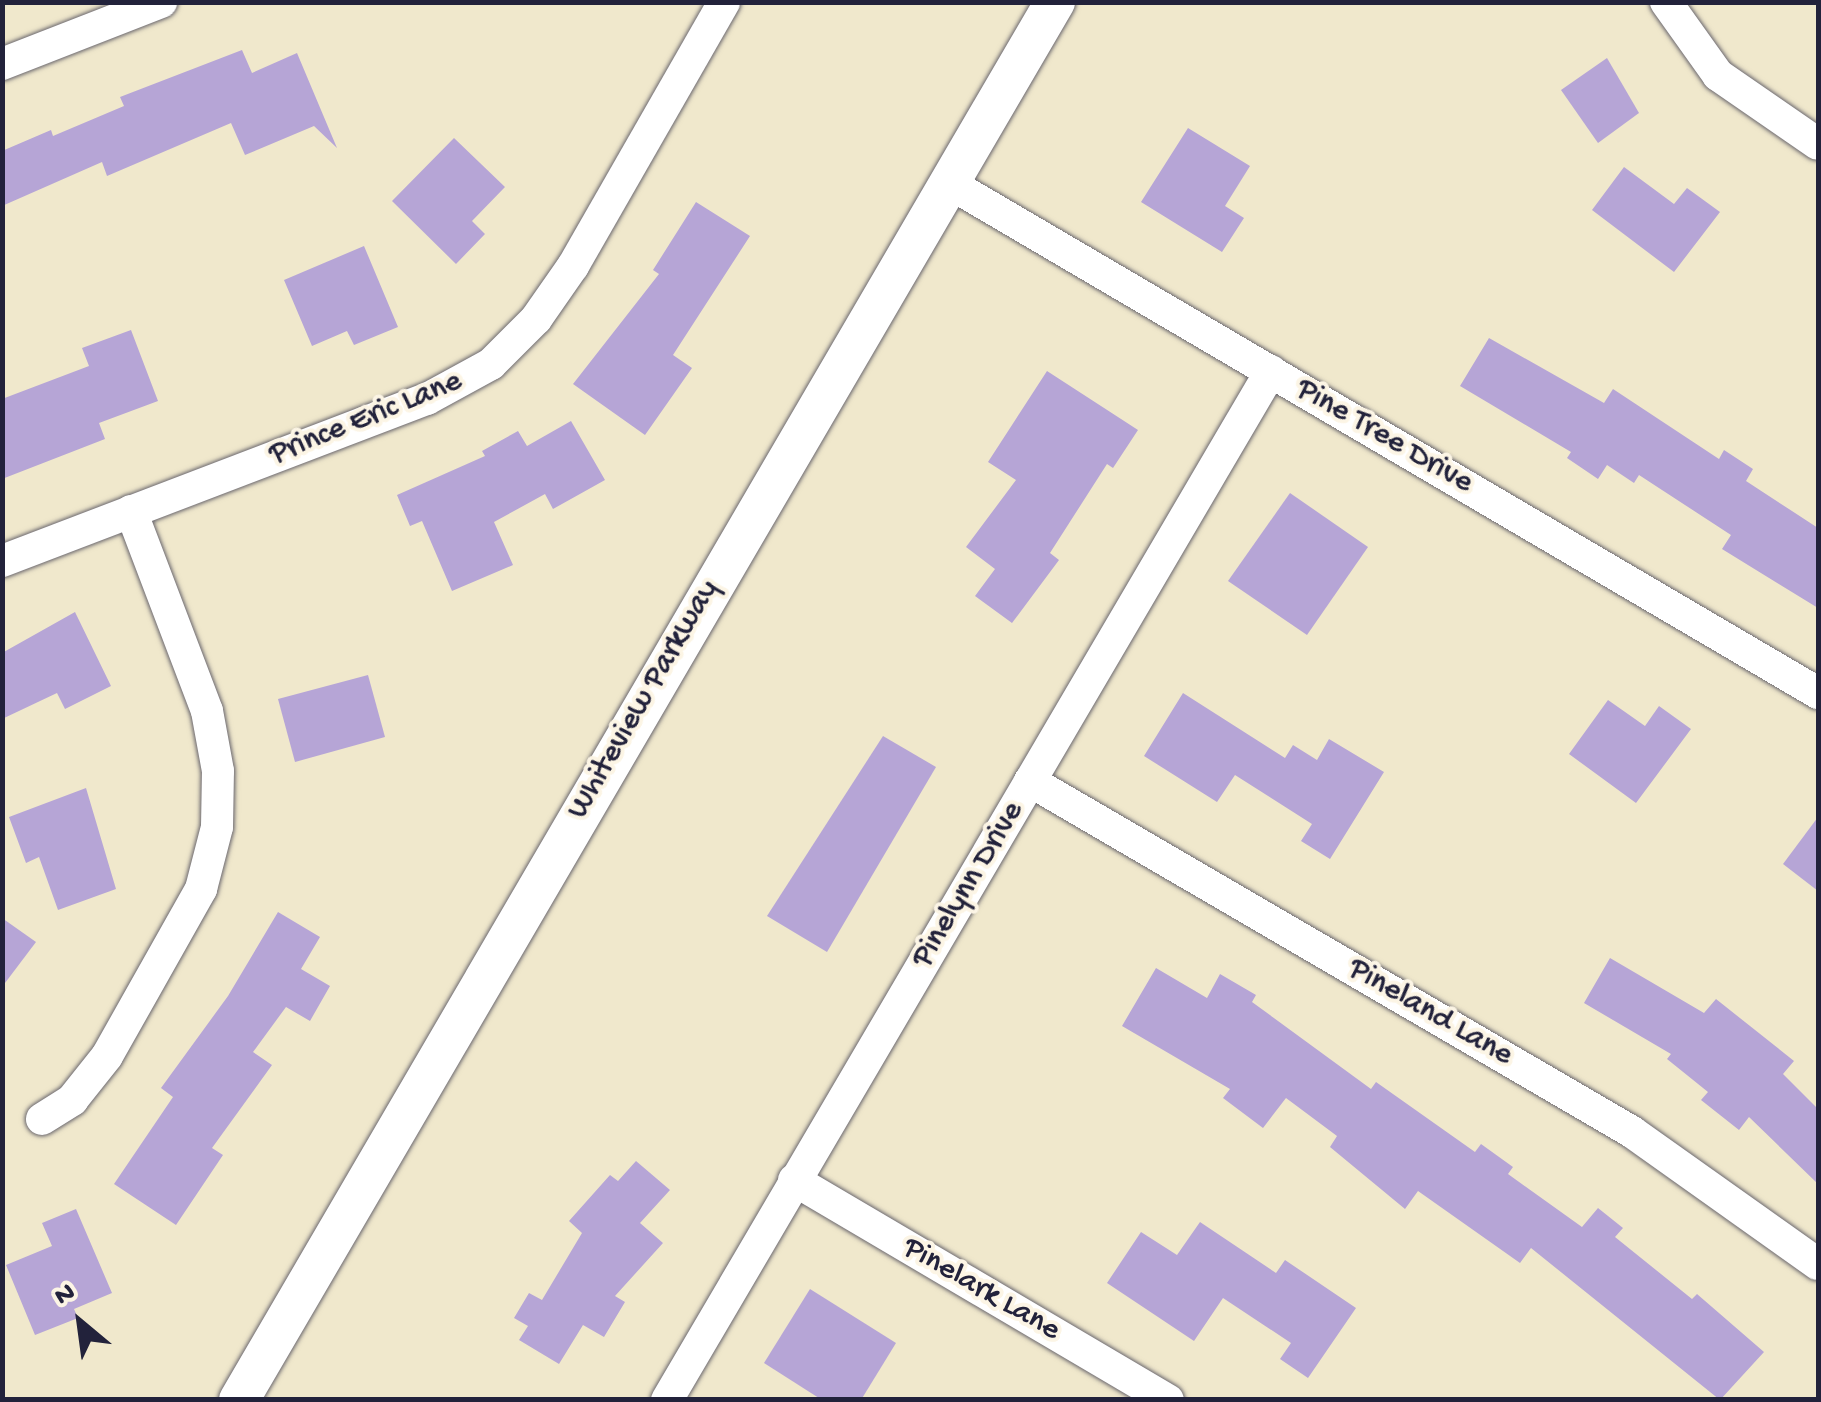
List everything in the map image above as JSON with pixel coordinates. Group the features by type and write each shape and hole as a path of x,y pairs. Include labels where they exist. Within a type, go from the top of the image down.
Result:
{"street":[{"path":"2,64 161,2"},
{"name":"Prince Eric Lane","path":"2,561 428,399 506,352 573,266 724,2"},
{"name":"Whiteview Parkway","path":"238,1400 1054,2"},
{"path":"1666,2 1718,75 1818,144"},
{"name":"Pine Tree Drive","path":"949,183 1818,693"},
{"name":"Pinelynn Drive","path":"667,1400 1271,371"},
{"path":"42,1119 72,1100 107,1056 201,889 217,828 218,771 207,711 130,511"},
{"name":"Pineland Lane","path":"1030,780 1632,1132 1818,1264"},
{"name":"Pinelark Lane","path":"794,1180 1168,1400"}],"building":[{"path":"242,50 252,73 297,53 337,148 314,126 245,155 231,123 107,176 102,162 2,206 2,151 51,130 53,136 124,106 120,97"},
{"path":"1607,58 1639,113 1598,143 1561,90"},
{"path":"1188,128 1250,166 1225,206 1244,218 1222,252 1141,202"},
{"path":"454,138 505,187 472,221 485,234 456,264 392,201"},
{"path":"1624,167 1674,204 1687,188 1720,212 1674,272 1592,210"},
{"path":"696,202 750,236 673,355 692,368 645,435 573,384 659,274 653,270"},
{"path":"364,246 398,327 354,345 347,331 312,346 284,280"},
{"path":"131,330 158,401 99,423 105,439 2,479 2,399 89,366 82,348"},
{"path":"1489,338 1604,403 1613,389 1719,459 1724,450 1753,469 1746,481 1818,528 1818,608 1722,549 1731,535 1639,475 1634,483 1607,465 1598,479 1567,458 1571,452 1460,386"},
{"path":"1047,371 1138,430 1113,468 1107,464 1050,553 1059,560 1012,623 975,596 995,569 966,547 1016,480 988,462"},
{"path":"571,421 605,480 553,509 545,494 494,522 513,565 452,591 422,521 410,526 397,495 485,456 482,451 518,431 527,446"},
{"path":"1290,493 1368,547 1307,635 1228,581"},
{"path":"75,612 111,686 65,709 57,693 2,719 2,653"},
{"path":"368,675 385,737 295,762 278,699"},
{"path":"1183,693 1285,758 1293,745 1317,760 1329,739 1384,772 1330,859 1301,841 1312,824 1235,775 1217,802 1144,756"},
{"path":"1608,700 1645,726 1659,706 1691,729 1636,803 1569,754"},
{"path":"883,736 936,767 827,952 767,916"},
{"path":"86,788 116,889 58,910 39,857 26,863 9,817"},
{"path":"1818,817 1818,891 1783,864"},
{"path":"278,912 320,937 301,969 330,986 310,1021 286,1007 253,1052 272,1065 212,1148 223,1155 176,1225 114,1184 173,1097 161,1088 228,996"},
{"path":"2,918 36,942 2,987"},
{"path":"1610,958 1704,1013 1716,999 1794,1061 1783,1074 1818,1109 1818,1184 1749,1117 1739,1130 1701,1100 1708,1092 1667,1059 1671,1054 1584,1003"},
{"path":"1156,968 1207,998 1220,974 1256,995 1252,1002 1371,1089 1376,1082 1475,1152 1481,1144 1513,1167 1508,1174 1582,1227 1598,1208 1623,1228 1615,1237 1692,1299 1697,1294 1764,1352 1720,1400 1531,1248 1520,1263 1418,1191 1405,1209 1330,1147 1337,1136 1286,1098 1263,1128 1223,1098 1230,1089 1122,1026"},
{"path":"636,1161 670,1190 640,1223 663,1243 615,1296 625,1302 604,1337 583,1325 559,1364 519,1340 528,1326 514,1318 529,1293 542,1300 582,1233 569,1221 610,1175 618,1181"},
{"path":"76,1209 112,1293 74,1309 78,1318 35,1335 6,1265 52,1246 42,1223"},
{"path":"1200,1222 1276,1273 1285,1260 1356,1308 1308,1378 1280,1359 1291,1343 1223,1298 1194,1341 1107,1283 1141,1232 1177,1255"},
{"path":"810,1289 896,1343 861,1400 822,1400 764,1363"}]}
